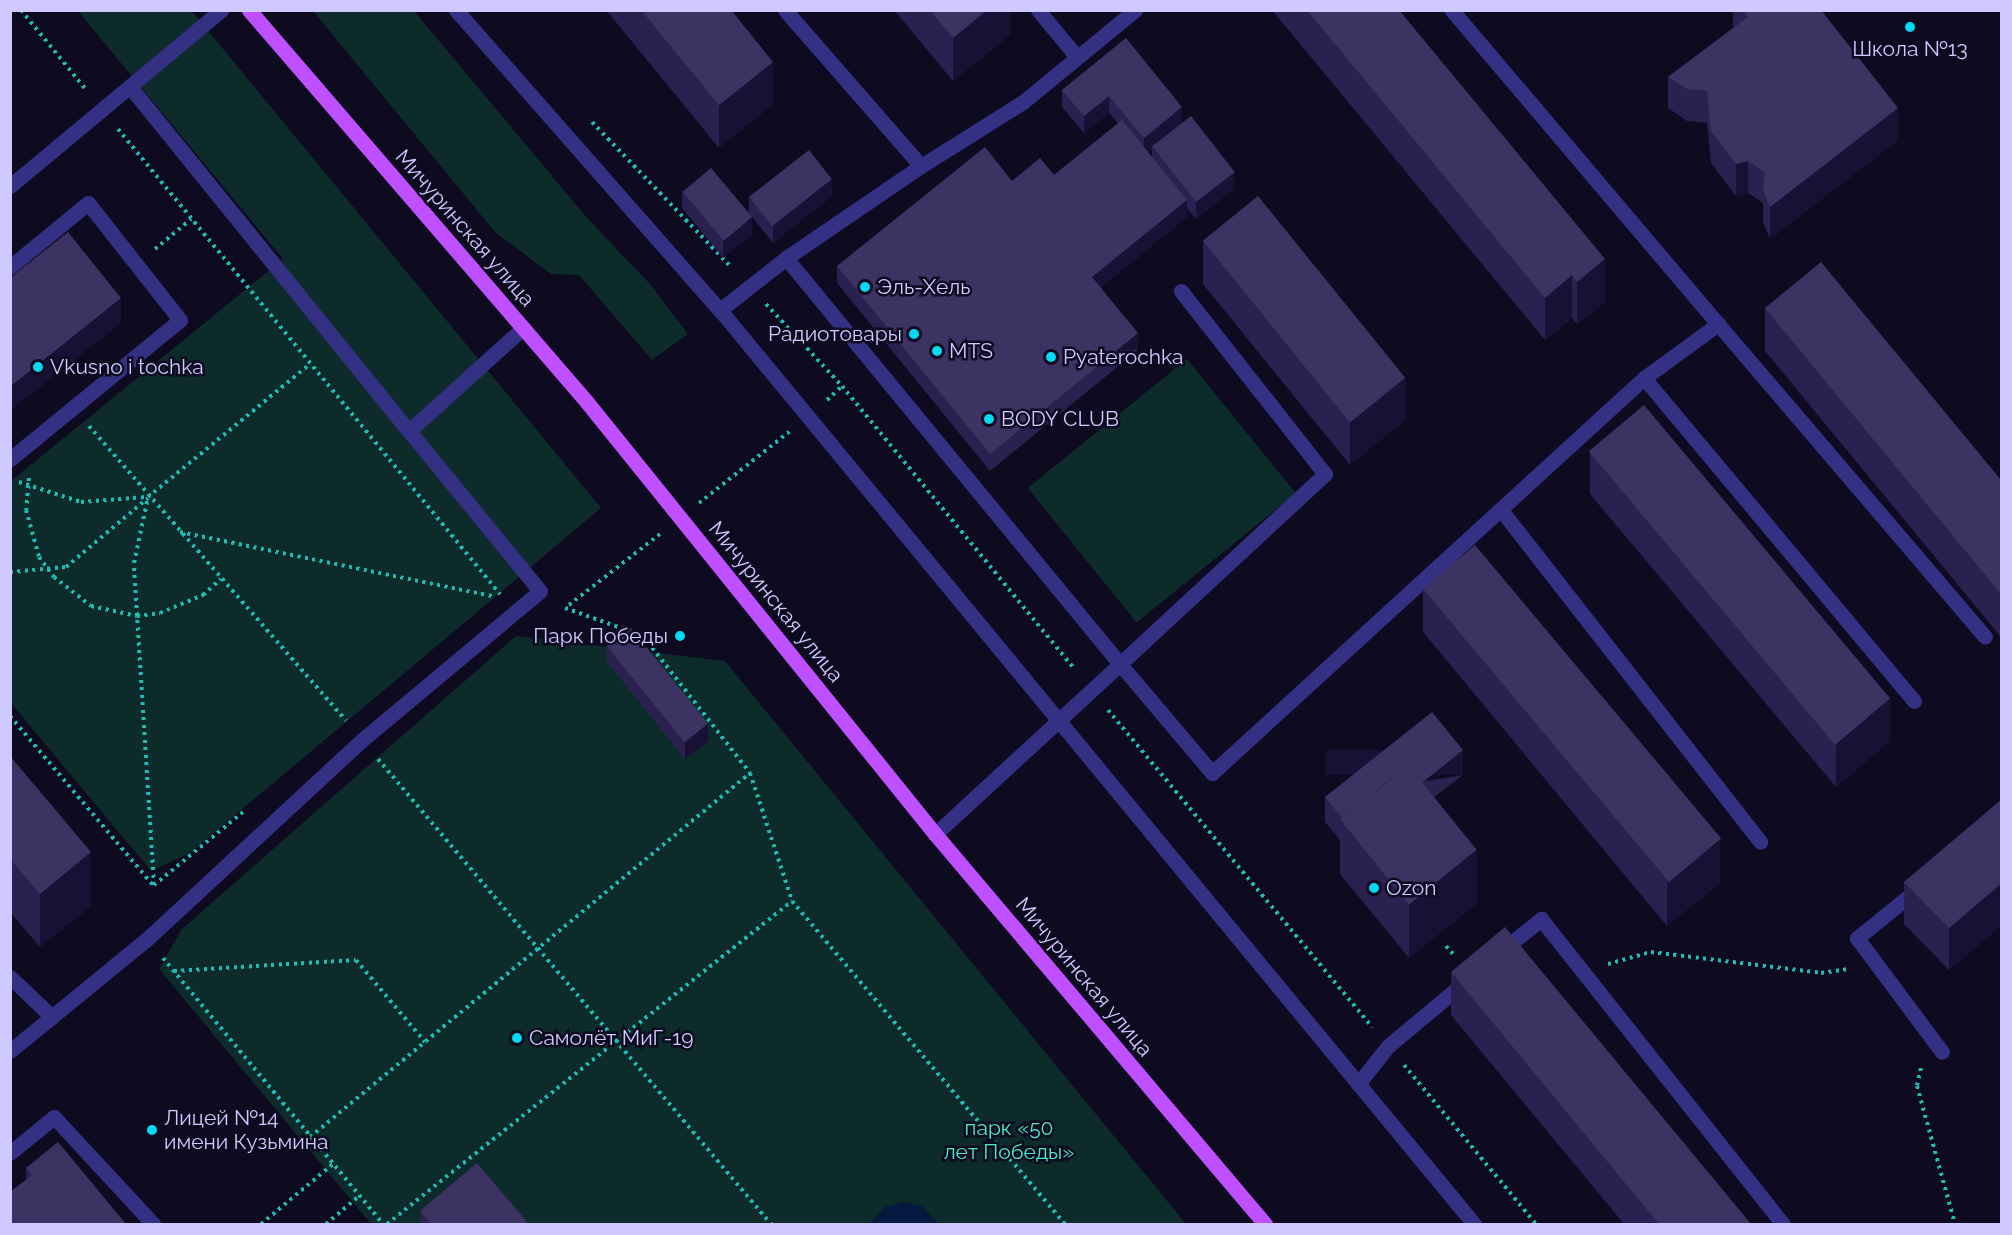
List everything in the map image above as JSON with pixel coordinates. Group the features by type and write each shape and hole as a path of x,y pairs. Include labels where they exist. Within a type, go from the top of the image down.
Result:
{"main road":[{"name":"Мичуринская улица","path":"249,10 524,328 681,517 936,834 1265,1224"}],"street":[{"path":"10,186 104,111 221,10"},
{"path":"456,10 720,310 1474,1224"},
{"path":"785,10 921,166"},
{"path":"1038,10 1077,57"},
{"path":"720,310 786,258 921,166 1023,102 1135,10"},
{"path":"1452,10 1985,637"},
{"path":"10,1051 147,939 362,740 540,591 131,88"},
{"path":"10,267 88,203 180,320 10,459"},
{"path":"786,258 1212,773 1644,378 1718,324"},
{"path":"936,834 1325,474 1181,291"},
{"path":"409,431 524,328"},
{"path":"1644,378 1914,701"},
{"path":"1501,510 1760,842"},
{"path":"1929,880 1857,938 1942,1052"},
{"path":"1358,1084 1388,1046 1541,918 1784,1224"},
{"path":"10,977 52,1017"},
{"path":"10,1153 54,1117 153,1224"}],"path":[{"path":"21,10 503,598"},
{"path":"586,116 842,386 1092,691 1536,1224"},
{"path":"10,572 50,572 66,567 310,364"},
{"path":"565,608 808,417 842,386"},
{"path":"73,408 148,497 348,724"},
{"path":"41,434 27,485 30,534 50,572 71,593 91,606 137,616 183,606 221,579"},
{"path":"10,478 81,502 148,497"},
{"path":"148,497 134,563 154,885"},
{"path":"179,531 503,598"},
{"path":"494,605 503,598"},
{"path":"516,611 565,608 643,636 750,773 792,901 1065,1224"},
{"path":"10,716 154,885"},
{"path":"339,731 357,716"},
{"path":"362,740 771,1224"},
{"path":"310,1137 750,773"},
{"path":"154,885 251,805"},
{"path":"147,939 359,1196 385,1224 792,901"},
{"path":"1582,970 1651,952 1821,973 1877,964"},
{"path":"173,971 356,960 425,1042"},
{"path":"1929,1035 1917,1086 1955,1224"},
{"path":"261,1224 333,1164"},
{"path":"326,1224 359,1196"}],"green space":[{"path":"191,10 601,508 190,853 151,871 11,703 10,482 283,259 78,11"},
{"path":"313,11 414,11 588,219 650,284 688,334 652,360 579,275 551,274 495,232"},
{"path":"1187,359 1296,493 1137,622 1028,488"},
{"name":"парк «50 лет Победы»","path":"516,636 725,661 1186,1224 371,1224 159,969 182,929"}],"water":[{"path":"903,1202 922,1206 939,1224 869,1224 885,1207"}],"building":[{"path":"641,10 731,10 773,62 719,105"},
{"path":"930,10 987,10 953,38"},
{"path":"1307,10 1399,10 1605,259 1577,282 1572,275 1545,298"},
{"path":"1743,10 1821,10 1898,108 1770,207 1763,190 1765,173 1748,161 1736,164 1711,131 1707,91 1687,89 1668,77 1748,17"},
{"path":"1126,38 1182,107 1144,138 1109,96 1084,116 1062,90"},
{"path":"1191,116 1235,172 1196,202 1152,146"},
{"path":"1122,120 1187,200 1092,277 1138,333 990,454 837,266 985,147 1012,181 1040,158 1054,175"},
{"path":"809,150 832,179 772,226 749,197"},
{"path":"711,168 752,217 724,241 683,192"},
{"path":"1258,196 1405,378 1350,423 1203,241"},
{"name":"Vkusno i tochka","path":"68,232 121,298 10,387 10,278"},
{"path":"1821,262 2001,480 2001,594 1765,308"},
{"path":"1644,405 1890,698 1835,745 1589,451"},
{"path":"1475,545 1721,838 1669,882 1423,589"},
{"path":"630,627 708,723 685,742 607,646"},
{"path":"1432,712 1463,750 1422,783 1408,765 1342,818 1325,797"},
{"path":"10,756 91,852 40,894 10,859"},
{"path":"1408,765 1477,850 1409,904 1340,820"},
{"path":"2001,800 2001,884 1949,928 1904,882"},
{"path":"1505,927 1751,1224 1659,1224 1451,972"},
{"path":"58,1142 126,1224 10,1224 10,1192 32,1175 26,1168"},
{"path":"477,1163 527,1222 524,1224 431,1224 420,1211"}],"place":[{"name":"Школа №13","path":"1910,27"},
{"name":"Эль-Хель","path":"865,287"},
{"name":"Радиотовары","path":"914,334"},
{"name":"MTS","path":"937,351"},
{"name":"Pyaterochka","path":"1051,357"},
{"name":"Vkusno i tochka","path":"38,367"},
{"name":"BODY CLUB","path":"989,419"},
{"name":"Парк Победы","path":"680,636"},
{"name":"Ozon","path":"1374,888"},
{"name":"Самолёт МиГ-19","path":"517,1038"},
{"name":"Лицей №14 имени Кузьмина","path":"152,1130"}]}
